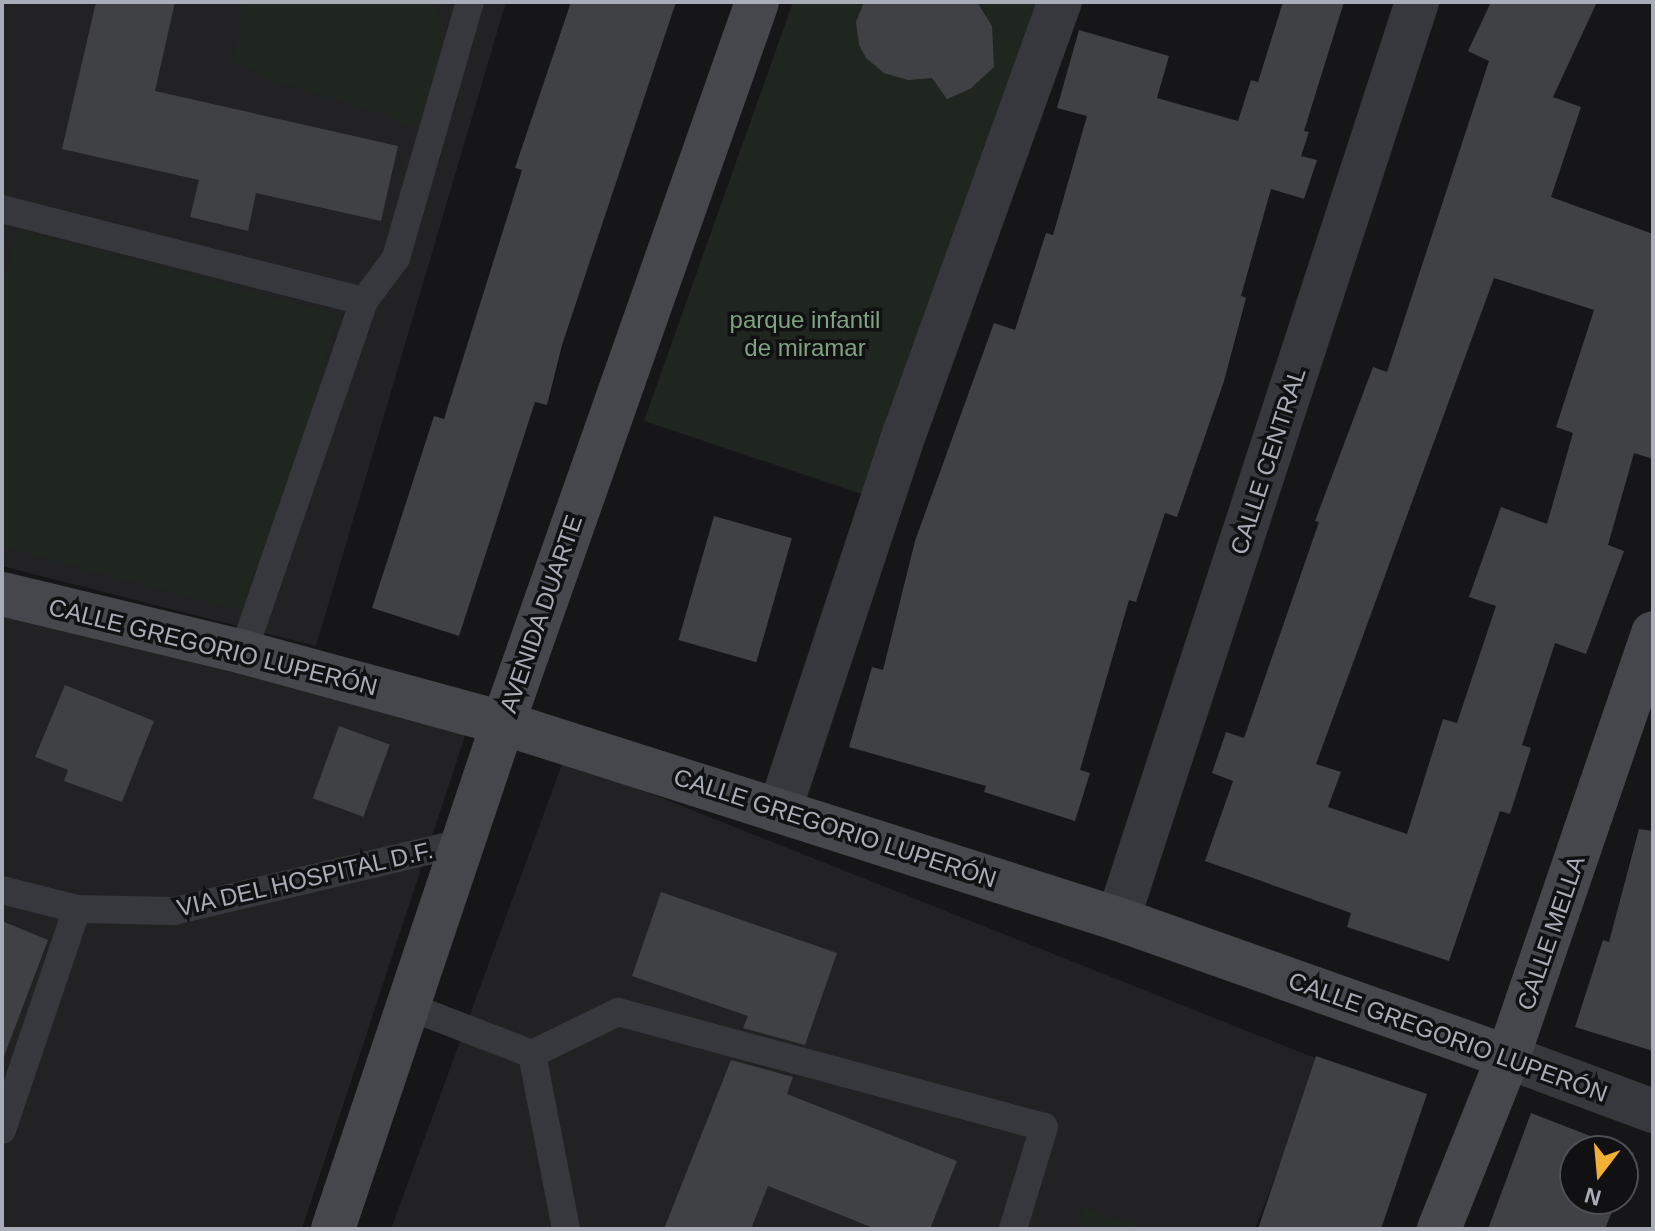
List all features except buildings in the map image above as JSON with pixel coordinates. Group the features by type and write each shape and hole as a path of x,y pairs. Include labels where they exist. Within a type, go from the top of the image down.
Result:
{"street":[{"name":"AVENIDA DUARTE","path":"333,1229 466,842 503,723 757,2"},
{"path":"780,809 906,429 1060,2"},
{"name":"CALLE CENTRAL","path":"1118,919 1417,2"},
{"name":"CALLE GREGORIO LUPERÓN","path":"2,594 243,652 503,723 780,809 1118,919 1653,1111"},
{"name":"CALLE MELLA","path":"1439,1229 1508,1057 1653,633"}],"lane":[{"path":"243,652 364,301 396,258 470,2"},
{"path":"2,209 364,301"},
{"name":"VIA DEL HOSPITAL D.F.","path":"2,890 77,909 174,911 466,842"},
{"path":"2,1130 77,909"},
{"path":"410,1007 532,1054 618,1012 1044,1127 1013,1229"},
{"path":"532,1054 566,1229"}],"shaded area":[{"path":"3,2 506,2 316,646 2,566"},
{"path":"2,612 469,724 302,1229 2,1229"},
{"path":"564,759 1320,1060 1255,1229 391,1229"}],"green space":[{"path":"242,2 431,2 443,20 445,45 428,113 410,128 371,110 270,80 235,61"},
{"name":"parque infantil de miramar","path":"793,2 1047,2 877,499 644,421"},
{"path":"18,229 338,314 256,615 2,547 2,289"},
{"path":"1085,1208 1146,1229 1078,1229"}]}
